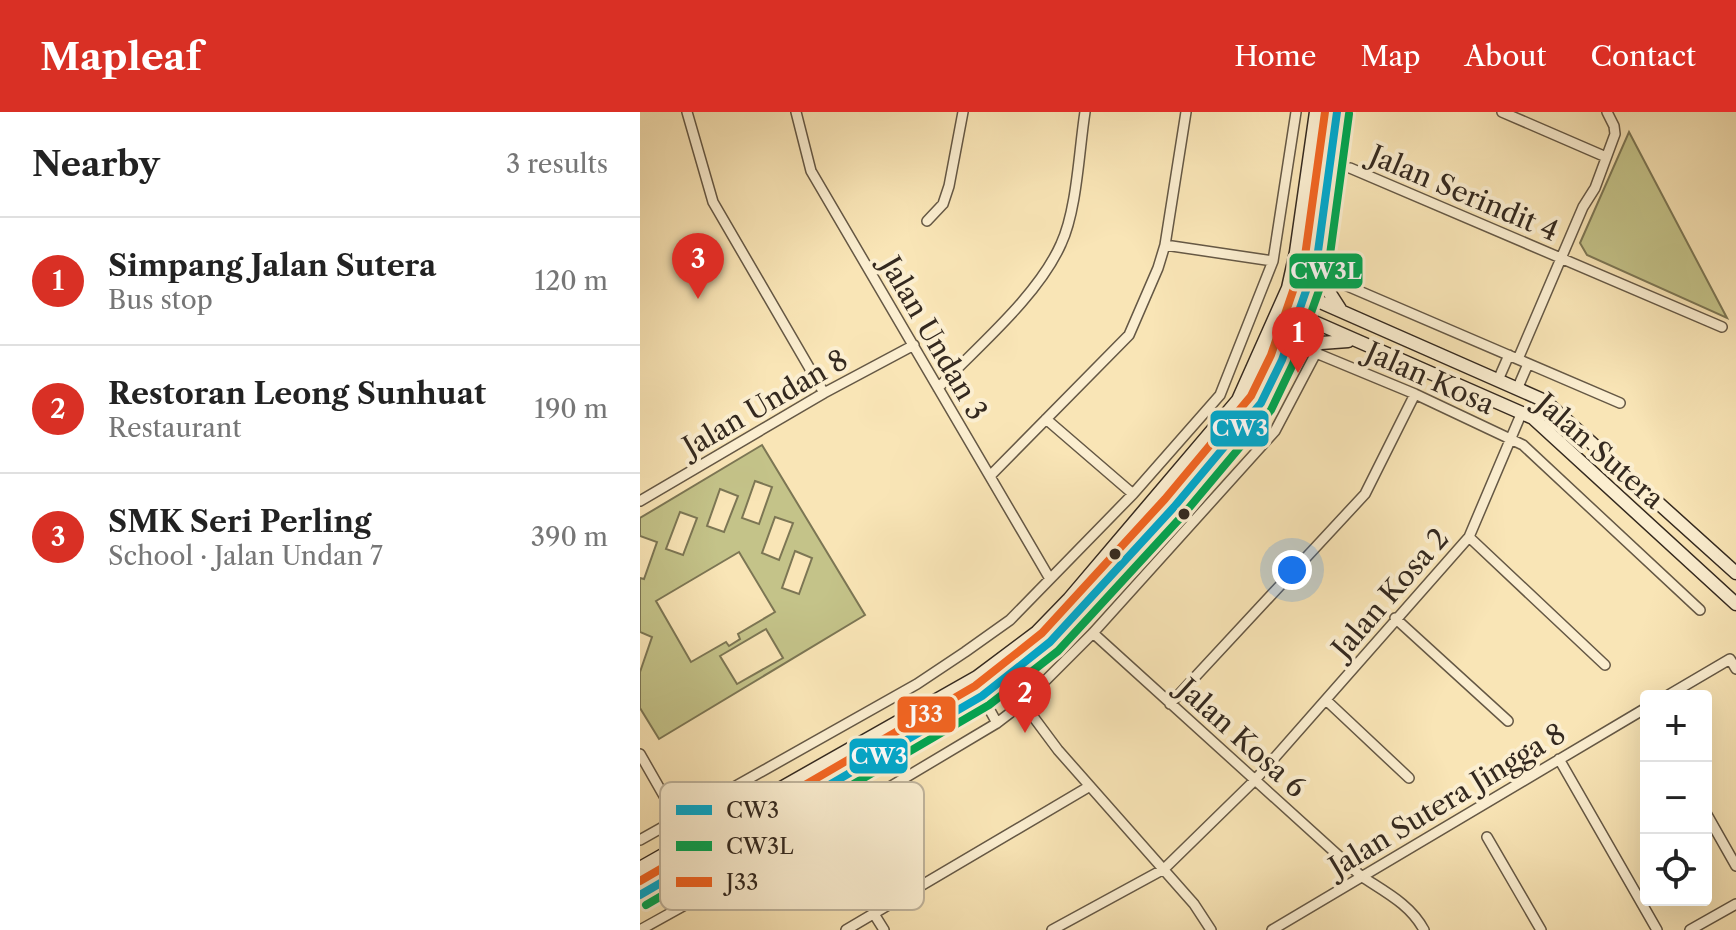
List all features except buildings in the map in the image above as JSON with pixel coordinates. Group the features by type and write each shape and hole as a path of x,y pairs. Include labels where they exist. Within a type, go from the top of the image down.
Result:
{"main road":[{"path":"792,782 977,677 1037,632 1069,599 1238,400 1288,288 1316,112"},
{"path":"833,782 982,696 1050,642 1174,507 1261,403 1282,360 1317,259 1337,112"},
{"path":"1317,259 1322,281 1340,309"},
{"name":"Jalan Sutera","path":"1288,288 1545,401 1736,573"},
{"name":"Jalan Sutera","path":"1281,308 1533,418 1736,603"},
{"path":"1282,360 1321,343 1340,340 1360,342"},
{"path":"640,868 660,857"},
{"path":"640,895 660,884"}],"street":[{"path":"687,112 713,202 824,393"},
{"name":"Jalan Undan 3","path":"796,112 811,171 1050,579"},
{"path":"927,221 943,204 949,186 963,112"},
{"path":"938,388 1040,281 1062,243 1085,112"},
{"path":"990,476 1129,335 1165,245 1186,112"},
{"path":"742,782 917,684 1010,620 1133,494 1220,395 1273,261 1296,112"},
{"path":"1502,112 1606,157"},
{"path":"1498,380 1518,360 1550,291 1583,207 1595,188 1615,134 1607,112"},
{"name":"Jalan Serindit 4","path":"1350,168 1722,327"},
{"path":"1165,245 1273,261"},
{"path":"1338,282 1620,403"},
{"name":"Jalan Undan 8","path":"640,501 824,393 914,345"},
{"name":"Jalan Kosa","path":"1093,633 1275,431 1316,353 1415,394 1523,445 1700,610"},
{"path":"1518,360 1518,387"},
{"path":"1170,704 1365,494 1415,394"},
{"name":"Jalan Kosa 2","path":"1052,930 1164,869 1255,780 1469,537 1522,412"},
{"path":"1046,419 1133,494"},
{"path":"1469,537 1605,665"},
{"path":"1395,618 1508,721"},
{"path":"898,782 997,723 1023,703 1093,633"},
{"name":"Jalan Kosa 6","path":"1093,633 1361,876 1416,915 1424,930"},
{"path":"1677,690 1730,659 1736,669"},
{"path":"982,696 997,723"},
{"path":"1326,700 1409,778"},
{"path":"1023,703 1058,750 1194,904 1211,930"},
{"name":"Jalan Sutera Jingga 8","path":"1272,930 1640,712"},
{"path":"640,754 660,788"},
{"path":"1559,759 1657,930"},
{"path":"924,884 1090,786"},
{"path":"1712,824 1736,866"},
{"path":"640,840 660,828"},
{"path":"1487,837 1541,930"},
{"path":"1690,930 1736,904"},
{"path":"640,930 676,910"},
{"path":"846,930 881,910"},
{"path":"874,914 884,930"},
{"path":"660,919 665,930"}],"shaded area":[{"path":"1629,132 1727,318 1587,255 1580,243"},
{"path":"762,445 865,615 659,739 640,708 640,672 652,637 640,632 640,578 644,579 657,542 640,536 640,518","holes":["755,481 772,487 759,524 742,518","720,489 738,496 724,532 707,526","680,512 697,518 683,555 666,549","775,517 793,523 779,560 762,553","795,551 812,558 799,594 782,588","739,552 775,612 738,634 740,639 729,646 726,642 691,662 656,601","766,629 783,658 737,684 720,656"]}],"transit line":[{"name":"J33","path":"810,782 975,686 1042,633 1165,499 1251,396 1271,355 1305,256 1325,112"},
{"name":"CW3","path":"834,782 982,696 1050,642 1174,507 1261,403 1282,360 1317,259 1337,112"},
{"name":"CW3L","path":"857,782 989,705 1058,651 1183,515 1271,410 1293,364 1329,262 1349,114"},
{"name":"J33","path":"640,881 660,869"},
{"name":"CW3","path":"640,895 660,883"},
{"name":"CW3L","path":"646,905 660,897"}],"place":[{"name":"SMK Seri Perling","path":"698,299"},
{"name":"Simpang Jalan Sutera","path":"1298,373"},
{"name":"Restoran Leong Sunhuat","path":"1025,733"}]}
